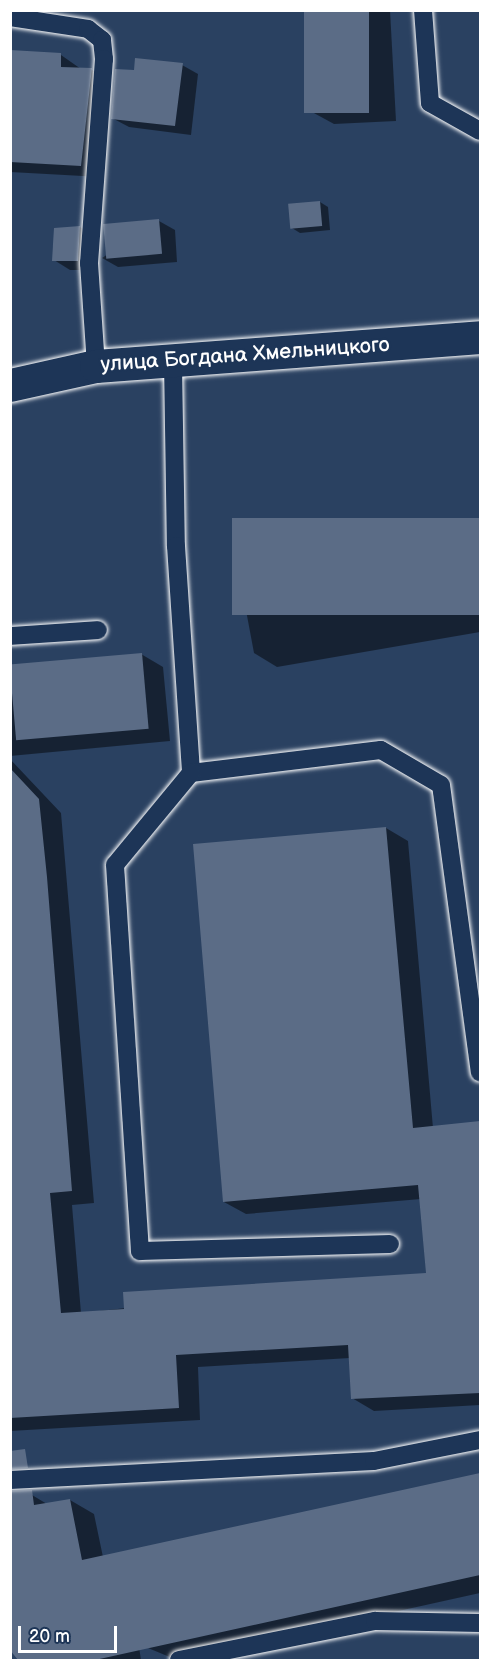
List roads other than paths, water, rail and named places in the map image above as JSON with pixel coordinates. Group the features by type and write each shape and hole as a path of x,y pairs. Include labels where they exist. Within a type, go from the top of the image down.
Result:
{"street":[{"name":"улица Богдана Хмельницкого","path":"10,385 96,366 173,363 480,337"}],"lane":[{"path":"423,10 430,103 480,130"},
{"path":"10,17 88,29 102,40 104,59 89,263 96,366"},
{"path":"173,363 176,546 191,773 115,865 140,1251 390,1244"},
{"path":"10,636 98,630"},
{"path":"191,773 381,750 441,785 480,1072"},
{"path":"10,1480 375,1461 480,1440"},
{"path":"179,1660 375,1622 480,1623"}]}
